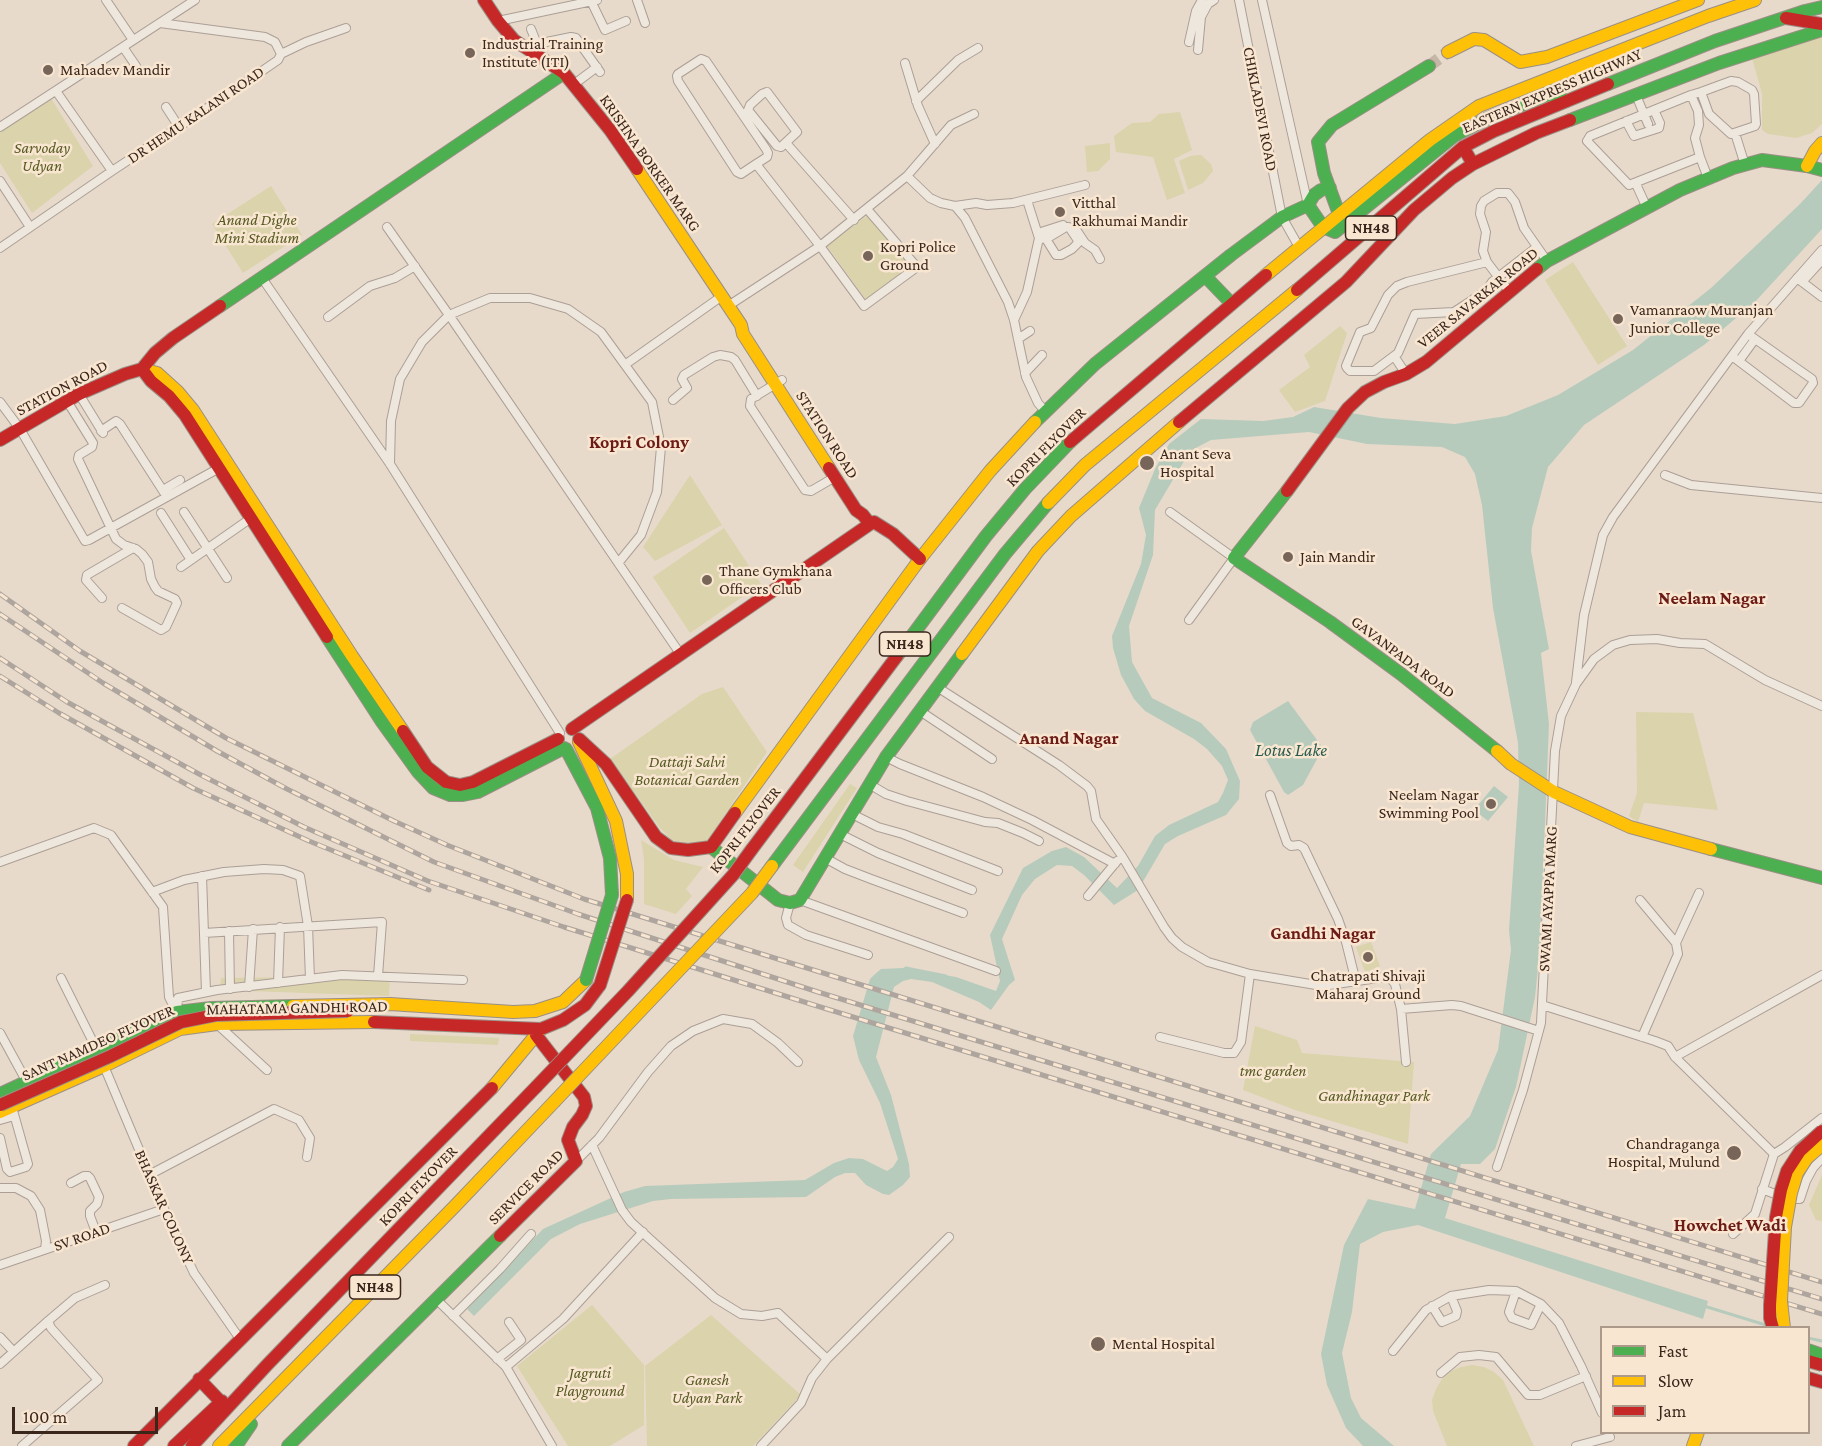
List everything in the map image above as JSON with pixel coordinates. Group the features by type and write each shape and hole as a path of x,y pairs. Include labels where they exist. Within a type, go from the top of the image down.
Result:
{"main road":[{"name":"KRISHNA BORKER MARG","path":"484,0 514,40 532,47 564,73 609,130 669,215 725,301"},
{"path":"1448,52 1474,39 1484,40 1520,63 1547,57 1698,0"},
{"name":"EASTERN EXPRESS HIGHWAY","path":"1231,303 1430,140 1479,106 1708,16 1755,0"},
{"name":"EASTERN EXPRESS HIGHWAY","path":"279,1385 454,1206 752,893 1005,554 1044,507 1085,465 1344,252 1463,147 1494,131 1715,41 1822,6"},
{"path":"1785,17 1822,24"},
{"path":"568,740 606,764 656,837 671,848 688,850 711,847 778,900 795,901 825,858 886,757 1038,551 1071,516 1210,395 1346,282 1414,210 1452,178 1473,164 1536,133 1719,63 1822,30"},
{"path":"1339,214 1324,172 1318,142 1332,125 1429,66"},
{"path":"564,73 173,338 155,353 142,369 151,381 189,413 433,788 450,795 463,795 568,740 866,519 862,506 828,459"},
{"path":"1308,206 1323,227 1335,232 1454,136 1508,110 1550,94 1566,101"},
{"path":"1818,168 1815,151 1822,143"},
{"path":"1463,147 1473,164"},
{"name":"VEER SAVARKAR ROAD","path":"1234,558 1344,411 1365,392 1406,374 1426,362 1547,261 1680,190 1733,168 1762,160 1818,168"},
{"path":"711,847 769,764 920,559 1026,430 1095,364 1205,276 1282,217 1308,206 1314,195 1330,188"},
{"path":"1205,276 1231,303"},
{"name":"STATION ROAD","path":"725,301 741,325 743,334 779,382 828,459 835,477 856,510 866,519 881,526 920,559"},
{"name":"KOPRI FLYOVER","path":"267,1365 628,991 733,875 986,536 1025,489 1066,446 1231,303"},
{"name":"STATION ROAD","path":"0,440 79,394 142,369"},
{"name":"GAVANPADA ROAD","path":"1234,558 1330,622 1401,674 1511,764 1550,790 1630,827 1822,878"},
{"path":"134,1446 496,1084 538,1032 563,1020 585,1005 600,984 627,900 627,873 616,821 568,740"},
{"name":"MAHATAMA GANDHI ROAD","path":"0,1094 177,1012 211,1008 390,1004 513,1012 536,1011 562,1002 586,980 612,895 610,858 597,808 568,740"},
{"name":"SANT NAMDEO FLYOVER","path":"7,1110 164,1029 182,1022 216,1015 352,1011 390,1004"},
{"name":"SANT NAMDEO FLYOVER","path":"352,1011 390,1022"},
{"path":"536,1011 538,1032 584,1097 586,1106 568,1140 576,1161"},
{"name":"MAHATAMA GANDHI ROAD","path":"7,1110 180,1029 217,1024 390,1022 538,1032"},
{"path":"1772,1326 1770,1305 1776,1217 1781,1191 1787,1171 1800,1151 1822,1131"},
{"path":"1784,1326 1781,1300 1791,1193 1797,1173 1806,1158 1822,1145"},
{"name":"SERVICE ROAD","path":"288,1446 576,1161"},
{"path":"174,1446 221,1402 267,1365"},
{"name":"NH48","path":"192,1446 267,1365"},
{"path":"199,1379 221,1402"},
{"path":"236,1446 279,1385"},
{"name":"NH48","path":"219,1446 279,1385"}],"street":[{"path":"106,0 133,40"},
{"path":"0,127 195,0"},
{"path":"637,0 645,23"},
{"path":"1189,42 1196,11 1202,0"},
{"path":"1198,50 1201,17 1208,4 1214,0"},
{"name":"CHIKLADEVI ROAD","path":"1239,0 1282,217 1299,247"},
{"path":"1262,0 1308,206"},
{"path":"498,21 565,3 594,1 605,30 626,21"},
{"name":"DR HEMU KALANI ROAD","path":"0,248 278,60 281,54 276,42 265,37 160,23"},
{"path":"281,54 306,42 346,28"},
{"path":"531,29 532,47 574,37 599,69 573,85"},
{"path":"123,47 136,66"},
{"path":"916,101 958,60 978,48"},
{"path":"701,59 706,61 766,148 767,157 756,164 741,174 737,172 678,81 678,74 701,59"},
{"path":"905,63 916,101 935,144"},
{"path":"1700,157 1632,186 1627,184 1587,141 1590,136 1626,121 1691,95 1734,80 1752,90 1755,98 1755,126 1731,134 1712,118 1701,92"},
{"path":"56,91 112,171"},
{"path":"764,93 769,94 797,130 797,134 786,143 780,147 777,146 748,110 750,105 764,93"},
{"path":"1636,94 1648,124"},
{"path":"1691,95 1698,111 1699,125 1695,138 1708,178"},
{"path":"166,107 179,128"},
{"path":"1626,121 1634,136 1659,128 1660,123 1654,110"},
{"path":"626,364 725,301 820,246 907,176 951,125 974,114"},
{"path":"1735,133 1745,165"},
{"path":"786,143 854,220"},
{"path":"756,164 864,306 917,267 867,209"},
{"path":"907,176 930,198 956,206 976,203 1000,205 1085,185"},
{"path":"0,181 30,227"},
{"path":"1636,184 1647,208"},
{"path":"1509,291 1487,262 1483,248 1486,232 1480,206 1484,201 1497,193 1505,192 1511,196 1524,228 1547,261"},
{"path":"1014,320 1027,292 1041,237 1027,200"},
{"path":"956,206 965,218 1003,291 1014,320 1025,373 1038,403 1046,412"},
{"path":"1041,237 1072,223 1085,243 1095,250 1100,259"},
{"path":"387,227 619,562 681,656"},
{"path":"1487,262 1397,286 1388,295 1371,328 1360,332 1346,367 1350,371 1374,370 1401,349 1415,314 1454,312 1485,291 1498,276 1537,247"},
{"path":"1576,684 1584,615 1604,535 1613,517 1752,336 1800,280 1822,250"},
{"path":"1800,280 1822,260"},
{"path":"328,317 370,286 395,278 415,266"},
{"path":"262,278 390,464 568,740"},
{"path":"1800,280 1822,297"},
{"path":"390,464 391,421 400,379 422,342 449,315 490,298 530,298 568,309 601,332 652,402 661,447 657,492 641,535 619,562"},
{"path":"1018,339 1030,331"},
{"path":"1736,358 1794,404 1799,403 1814,383 1812,379 1752,336"},
{"path":"673,400 686,390 687,386 682,379 684,375 720,355 735,360 757,396"},
{"path":"1025,373 1042,355"},
{"path":"1394,356 1406,374"},
{"path":"779,382 750,401 750,406 805,490 811,491 835,477"},
{"path":"79,394 102,432 116,421 120,423 165,494"},
{"path":"67,401 93,443 92,447 79,455 78,459 111,528 119,542 142,554 148,562 155,587 158,591 175,599 176,606 166,627 161,630 122,608"},
{"path":"0,402 20,429 85,541 111,528 165,494 223,466"},
{"path":"1665,475 1691,485 1822,498"},
{"path":"165,494 180,480"},
{"path":"184,512 227,578"},
{"path":"1170,512 1234,558 1189,620"},
{"path":"161,513 191,560"},
{"path":"181,567 255,516"},
{"path":"102,598 86,580 87,575 134,548"},
{"path":"1576,684 1594,659 1613,645 1630,640 1657,639 1705,644 1765,680 1822,706"},
{"name":"SWAMI AYAPPA MARG","path":"1497,1167 1523,1090 1539,1031 1542,1005 1550,790 1561,716 1576,684"},
{"path":"937,687 1088,786 1096,819 1122,856 1164,927 1182,947 1208,962 1250,974 1291,982 1322,986 1385,977 1391,979 1395,984 1401,1009 1406,1062"},
{"path":"920,711 992,759"},
{"path":"886,757 900,765 983,797 1115,864"},
{"path":"868,784 886,794 907,801 985,822 998,823 1038,841"},
{"path":"1270,795 1287,843 1304,848 1338,919 1356,982"},
{"path":"852,814 878,827 906,835 998,871"},
{"path":"0,862 94,828 111,835 163,907 169,997 177,1012"},
{"path":"840,834 878,853 972,890"},
{"path":"1088,896 1122,856"},
{"path":"825,858 845,869 963,913"},
{"path":"152,892 184,880 224,872 264,869 283,870 300,876 308,926 310,979"},
{"path":"202,876 207,992"},
{"path":"1676,943 1699,894"},
{"path":"1640,900 1676,943 1678,954 1642,1036"},
{"path":"868,955 806,935 788,925 786,918 795,901 996,971"},
{"path":"204,933 382,922 378,976"},
{"path":"278,983 280,927"},
{"path":"249,987 253,929"},
{"path":"229,931 230,989"},
{"path":"1160,1037 1224,1053 1234,1053 1241,1042 1250,974"},
{"path":"180,1029 177,1012 178,998 207,992 342,975 463,980"},
{"path":"1675,1057 1822,975"},
{"path":"61,978 97,1050"},
{"path":"1542,1005 1668,1046 1675,1057 1774,1154"},
{"path":"1401,1009 1461,1006 1539,1031"},
{"name":"SERVICE ROAD","path":"576,1161 599,1138 648,1072 671,1046 693,1031 723,1019 752,1024 778,1043 798,1062"},
{"path":"217,1024 267,1070"},
{"path":"0,1033 26,1083 37,1096"},
{"name":"BHASKAR COLONY","path":"104,1066 149,1175 194,1273 240,1339"},
{"path":"0,1120 7,1110"},
{"path":"0,1138 7,1169 10,1172 26,1167 28,1164 7,1110"},
{"path":"149,1175 274,1110 298,1120 310,1138 307,1157"},
{"path":"1733,1234 1755,1214 1774,1154 1822,1118"},
{"path":"592,1145 622,1210 631,1222 715,1298 741,1314 762,1316 778,1313 826,1359"},
{"path":"1762,1188 1788,1199 1800,1198 1813,1168 1822,1158"},
{"path":"71,1183 84,1176 90,1178 99,1197 98,1204 90,1211 96,1232"},
{"path":"0,1188 16,1188 31,1196 40,1210 46,1241 45,1249"},
{"name":"SV ROAD","path":"0,1265 164,1209"},
{"path":"506,1367 563,1319 643,1232"},
{"path":"453,1316 531,1234"},
{"path":"761,1446 801,1403 812,1378 826,1359 949,1237"},
{"path":"0,1364 75,1298 105,1285"},
{"path":"1393,1351 1426,1310 1451,1296 1489,1290 1516,1291 1541,1304 1559,1323 1600,1408"},
{"path":"1516,1291 1509,1312 1512,1318 1531,1325 1541,1304"},
{"path":"1432,1306 1441,1321 1444,1322 1456,1316 1457,1311 1451,1296"},
{"path":"436,1299 506,1367 552,1446"},
{"path":"22,1446 98,1380 51,1328 48,1321"},
{"path":"497,1359 521,1340 509,1322"},
{"path":"0,1337 13,1351"},
{"path":"1441,1373 1460,1357 1479,1355 1496,1357 1528,1395 1540,1395 1586,1376"},
{"path":"1576,1446 1610,1438"}],"green space":[{"path":"1822,35 1822,124 1812,133 1796,138 1768,134 1762,130 1762,94 1752,58"},
{"name":"Sarvoday Udyan","path":"49,95 93,166 32,213 0,163 0,131"},
{"path":"1180,112 1192,150 1174,159 1185,193 1167,200 1153,157 1116,152 1114,136 1132,123 1150,122 1159,114"},
{"path":"1110,143 1110,159 1098,171 1087,172 1085,146"},
{"path":"1201,155 1211,164 1213,171 1203,183 1188,190 1179,161 1190,156"},
{"name":"Anand Dighe Mini Stadium","path":"271,186 302,235 243,273 212,224"},
{"name":"Kopri Police Ground","path":"868,215 911,266 866,300 827,246"},
{"path":"1573,262 1627,346 1598,365 1545,280"},
{"path":"1340,326 1347,333 1325,401 1295,412 1279,390 1310,367 1304,355"},
{"path":"690,475 722,525 655,561 643,547"},
{"name":"Thane Gymkhana Officers Club","path":"724,528 761,584 690,633 653,577"},
{"name":"Dattaji Salvi Botanical Garden","path":"723,687 767,752 707,841 686,844 672,840 660,828 610,759 702,694"},
{"path":"1636,712 1693,713 1718,810 1644,803 1638,822 1629,816 1637,793"},
{"path":"850,784 857,788 803,872 793,865"},
{"path":"641,840 674,860 703,867 686,889 692,896 676,914 644,904 644,859"},
{"name":"Chatrapati Shivaji Maharaj Ground","path":"1371,942 1380,966 1365,972 1356,947"},
{"path":"390,976 389,996 220,990 221,978"},
{"name":"Gandhinagar Park","path":"1255,1026 1297,1040 1302,1053 1414,1062 1408,1144 1295,1110 1243,1090"},
{"path":"410,1034 499,1038 498,1045 410,1041"},
{"path":"1822,1175 1822,1221 1816,1220 1809,1205"},
{"name":"Jagruti Playground","path":"592,1305 644,1365 644,1425 610,1446 568,1446 517,1366"},
{"name":"Ganesh Udyan Park","path":"711,1315 801,1395 753,1446 647,1446 645,1366"},
{"path":"1472,1365 1484,1367 1503,1380 1534,1446 1447,1446 1433,1411 1432,1400 1442,1379 1451,1371"}],"water":[{"path":"1822,180 1822,229 1754,303 1704,345 1584,425 1548,467 1532,528 1531,551 1549,649 1541,653 1549,724 1540,949 1535,997 1516,1087 1495,1149 1480,1164 1461,1164 1445,1218 1708,1301 1703,1319 1418,1225 1383,1232 1360,1244 1352,1312 1342,1353 1351,1398 1361,1418 1394,1446 1363,1446 1346,1428 1327,1385 1321,1354 1344,1245 1368,1199 1415,1209 1431,1154 1470,1116 1498,1050 1511,950 1509,930 1519,784 1518,743 1493,608 1482,505 1475,474 1465,457 1442,447 1367,444 1309,432 1211,440 1190,451 1155,510 1153,555 1129,626 1132,662 1152,698 1201,723 1226,749 1240,781 1239,799 1226,815 1165,844 1138,890 1114,905 1072,866 1057,865 1035,879 1022,895 1002,939 1015,980 991,1010 979,1002 932,982 911,979 894,987 876,1057 891,1095 909,1164 910,1177 903,1185 889,1195 883,1194 866,1185 855,1173 845,1173 835,1177 806,1197 653,1201 580,1224 551,1239 474,1316 467,1309 543,1229 624,1192 645,1186 805,1180 834,1163 849,1158 863,1159 887,1171 893,1167 898,1159 880,1103 859,1060 853,1036 870,979 881,969 903,968 956,977 996,991 1000,981 990,935 1023,868 1052,851 1066,847 1084,857 1117,888 1138,866 1155,836 1169,825 1218,802 1228,780 1222,766 1207,749 1194,739 1145,711 1134,699 1121,675 1113,648 1112,636 1141,564 1146,535 1139,508 1155,469 1169,444 1201,419 1263,421 1293,417 1314,407 1381,418 1455,424 1506,416 1558,395 1633,350 1711,288 1800,204"},
{"name":"Lotus Lake","path":"1288,701 1323,748 1303,785 1288,795 1284,792 1250,730 1253,722"},
{"name":"Neelam Nagar Swimming Pool","path":"1494,786 1508,797 1488,821 1474,810"}],"waterway":[{"path":"903,970 906,968 946,976"},
{"path":"1704,1306 1769,1326"},
{"path":"1810,1338 1822,1341"}],"tunnel":[{"path":"1429,66 1448,52"}],"railway":[{"path":"0,594 80,651 226,738 447,845 584,899 1822,1282"},
{"path":"0,614 103,683 217,751 287,789 434,862 578,914 818,992 1822,1299"},
{"path":"0,658 67,702 199,774 304,827 428,881 564,927 814,1005 1822,1314"},
{"path":"0,676 59,713 193,788 309,841 429,890"}],"traffic: fast":[{"path":"1608,84 1715,41 1822,7"},
{"path":"1570,120 1719,63 1822,30"},
{"path":"1339,214 1324,173 1318,142 1332,125 1429,66"},
{"path":"220,306 564,73"},
{"path":"1308,205 1323,227 1335,232 1454,136 1488,118 1550,94 1566,101"},
{"path":"1537,269 1547,261 1680,190 1733,168 1762,160 1822,170"},
{"path":"1035,422 1095,364 1231,255 1282,217 1308,205 1314,195 1321,190 1330,188"},
{"path":"1205,276 1231,303"},
{"path":"897,656 986,536 1025,489 1070,442"},
{"path":"1287,491 1234,558 1330,622 1401,674 1497,751"},
{"path":"772,866 1005,554 1048,503"},
{"path":"327,637 382,722 418,772 433,788 450,795 478,792 564,748"},
{"path":"711,847 778,900 790,903 800,900 886,757 962,654"},
{"path":"566,749 597,808 610,858 612,895"},
{"path":"1711,849 1822,878"},
{"path":"586,980 612,895"},
{"path":"0,1094 177,1012 211,1008 293,1006"},
{"path":"288,1446 500,1236"},
{"path":"1810,1351 1822,1355"},
{"path":"236,1446 251,1424"}],"traffic: slow":[{"path":"1448,52 1474,39 1484,40 1520,62 1547,57 1698,0"},
{"path":"1266,275 1430,140 1479,106 1708,16 1755,0"},
{"path":"1807,166 1822,143"},
{"path":"637,169 741,325 743,334 829,468"},
{"path":"1048,503 1085,465 1297,290"},
{"path":"142,369 157,373 178,392 193,410 403,731"},
{"path":"735,813 920,559 990,471 1035,422"},
{"path":"962,654 1038,551 1071,516 1179,422"},
{"path":"579,742 616,821 627,874 627,900"},
{"path":"1497,751 1511,764 1554,792 1630,827 1711,849"},
{"path":"554,1102 752,893 772,866"},
{"path":"293,1006 390,1004 513,1012 535,1011 563,1002 586,980"},
{"path":"0,1112 180,1029 217,1024 374,1022"},
{"path":"492,1088 541,1029"},
{"path":"219,1446 554,1102"},
{"path":"1784,1326 1781,1301 1785,1227 1791,1193 1797,1173 1807,1158 1822,1145"},
{"path":"1693,1446 1697,1434"}],"traffic: jam":[{"path":"484,0 514,40 564,73 610,130 637,169"},
{"path":"1786,18 1822,24"},
{"path":"1297,290 1463,147 1494,131 1608,84"},
{"path":"1179,422 1346,282 1414,210 1452,178 1473,164 1536,133 1570,120"},
{"path":"1463,147 1473,164"},
{"path":"1287,491 1348,408 1365,392 1406,374 1426,362 1537,269"},
{"path":"1070,442 1266,275"},
{"path":"0,440 79,394 142,369 155,353 173,338 220,306"},
{"path":"142,369 185,415 327,637"},
{"path":"829,468 856,510 870,524 874,522 893,534 920,559"},
{"path":"572,729 870,524"},
{"path":"752,849 897,656"},
{"path":"403,731 427,767 446,782 460,785 473,782 558,739"},
{"path":"579,739 606,764 656,837 671,848 688,850 711,847 735,813"},
{"path":"536,1087 628,991 733,875 752,849"},
{"path":"600,985 627,900"},
{"path":"374,1022 541,1029 563,1020 585,1005 600,985"},
{"path":"0,1105 181,1022 216,1015 348,1011"},
{"path":"500,1236 576,1161 568,1140 586,1106 584,1097 536,1035"},
{"path":"192,1446 267,1365 536,1087"},
{"path":"134,1446 492,1088"},
{"path":"1772,1326 1770,1305 1776,1217 1781,1190 1787,1171 1800,1151 1822,1131"},
{"path":"1810,1362 1822,1365"},
{"path":"199,1379 221,1402"},
{"path":"1810,1379 1822,1382"},
{"path":"174,1446 222,1401"}],"place":[{"name":"Industrial Training Institute (ITI)","path":"470,53"},
{"name":"Mahadev Mandir","path":"48,70"},
{"name":"Vitthal Rakhumai Mandir","path":"1060,212"},
{"name":"Kopri Police Ground","path":"868,256"},
{"name":"Vamanraow Muranjan Junior College","path":"1618,319"},
{"name":"Anant Seva Hospital","path":"1147,463"},
{"name":"Jain Mandir","path":"1288,557"},
{"name":"Thane Gymkhana Officers Club","path":"707,580"},
{"name":"Neelam Nagar Swimming Pool","path":"1491,804"},
{"name":"Chatrapati Shivaji Maharaj Ground","path":"1368,957"},
{"name":"Chandraganga Hospital, Mulund","path":"1734,1153"},
{"name":"Mental Hospital","path":"1098,1344"}],"district":[{"name":"Kopri Colony","path":"639,442"},
{"name":"Neelam Nagar","path":"1712,598"},
{"name":"Anand Nagar","path":"1069,738"},
{"name":"Gandhi Nagar","path":"1323,933"},
{"name":"Howchet Wadi","path":"1730,1225"}],"park label":[{"name":"tmc garden","path":"1273,1071"}]}
